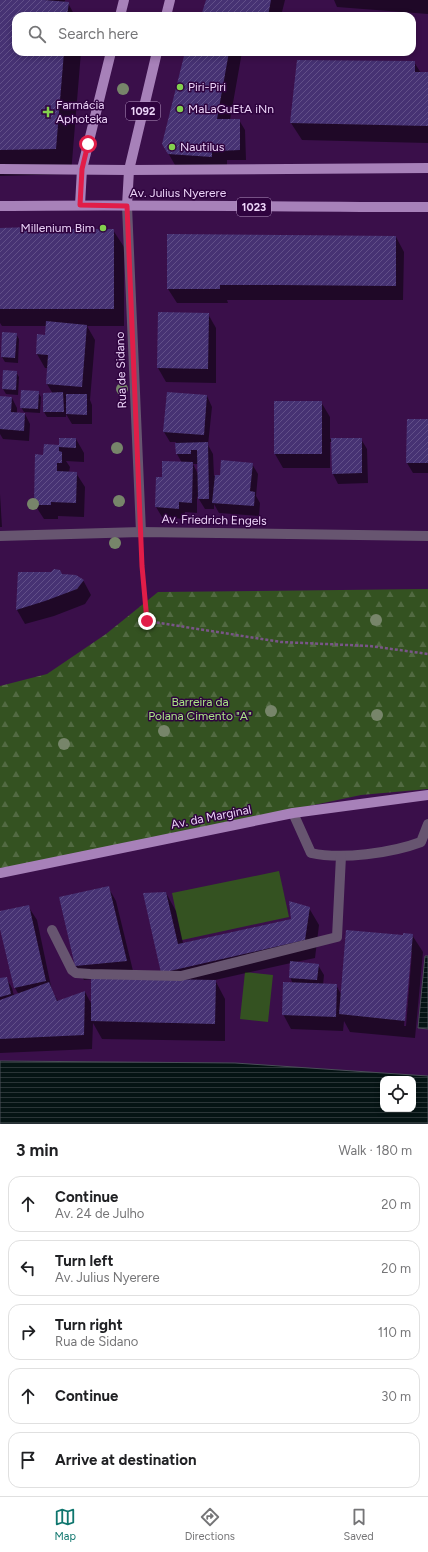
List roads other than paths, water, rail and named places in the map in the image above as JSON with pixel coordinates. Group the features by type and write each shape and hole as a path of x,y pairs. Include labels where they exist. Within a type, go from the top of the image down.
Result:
{"main road":[{"path":"121,12 124,0"},
{"path":"167,12 170,0"},
{"path":"80,205 82,169 110,56"},
{"name":"1092","path":"127,206 129,170 156,56"},
{"name":"Av. Julius Nyerere","path":"0,169 129,170 428,168"},
{"name":"Av. Julius Nyerere","path":"0,206 428,207"},
{"name":"Av. da Marginal","path":"0,873 293,813 428,795"}],"street":[{"name":"Rua de Sidano","path":"127,206 141,532"},
{"name":"Av. Friedrich Engels","path":"0,536 141,532 428,536"},
{"path":"293,813 311,853 325,856 341,856 403,849 422,842 428,824"},
{"path":"52,930 72,970 90,974 181,976 302,947 337,937 341,856"}],"place":[{"name":"Piri-Piri","path":"180,87"},
{"name":"MaLaGuEtA iNn","path":"180,109"},
{"name":"Farmácia Aphoteka","path":"48,112"},
{"name":"Nautilus","path":"172,147"},
{"name":"Millenium Bim","path":"103,228"}],"park label":[{"name":"Barreira da Polana Cimento \"A\"","path":"200,709"}]}
